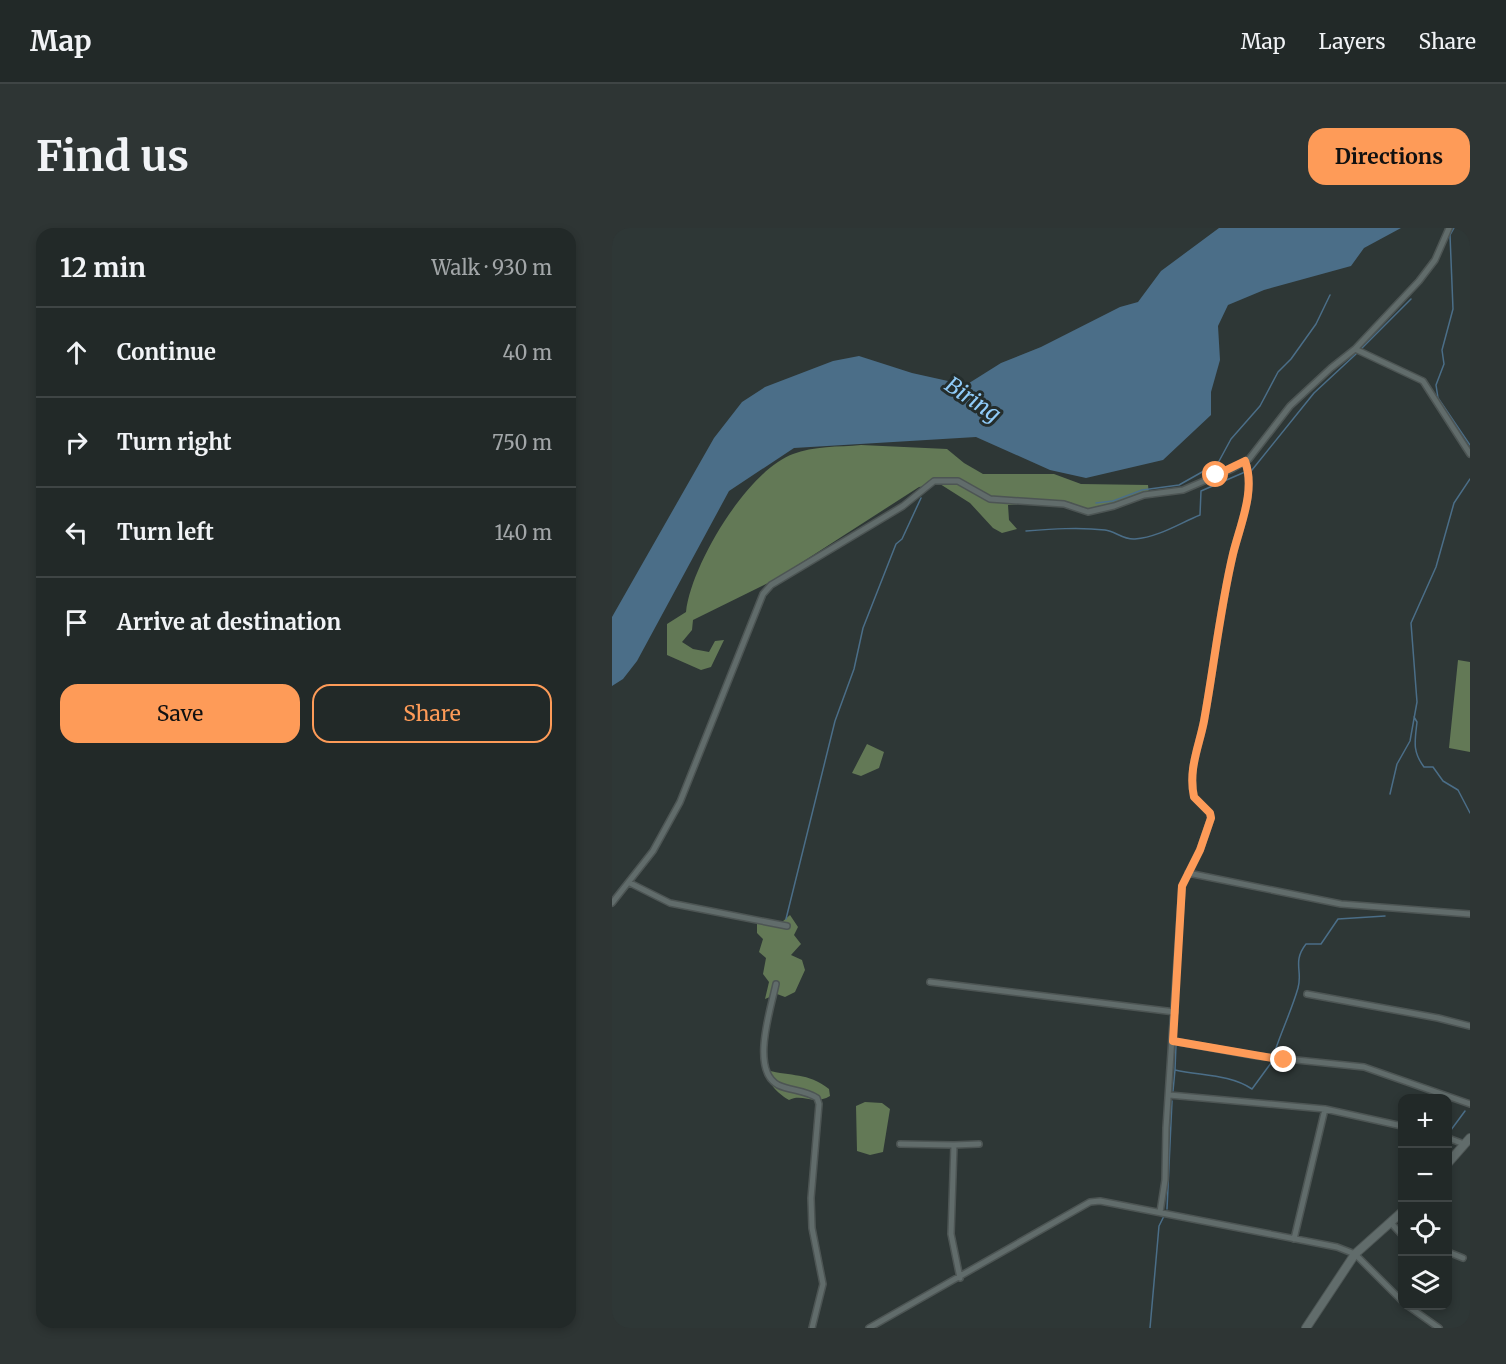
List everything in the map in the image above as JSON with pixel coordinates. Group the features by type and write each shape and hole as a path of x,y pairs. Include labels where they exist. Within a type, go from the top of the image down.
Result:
{"street":[{"path":"612,903 653,851 680,802 763,594 771,585 903,506 934,481 958,481 990,499 1064,504 1096,512 1144,495 1184,490 1245,461 1290,406 1330,368 1355,349 1419,281 1435,260 1449,228"},
{"path":"1355,349 1423,381 1470,454"},
{"path":"1160,1212 1166,1180 1182,886 1200,850 1211,818 1210,813 1194,797 1193,759 1203,724 1224,597 1248,493 1250,474 1245,461"},
{"path":"1188,873 1341,904 1470,914"},
{"path":"630,883 658,898 687,908 787,926"},
{"path":"930,982 1175,1012"},
{"path":"776,984 764,1046 765,1069 772,1081 790,1089 809,1093 818,1098 819,1104 811,1198 812,1228 823,1284 812,1328"},
{"path":"1307,994 1470,1026"},
{"path":"1173,1041 1257,1056 1365,1067 1470,1104"},
{"path":"1170,1095 1325,1108 1398,1125"},
{"path":"1294,1239 1325,1108"},
{"path":"1452,1139 1467,1141"},
{"path":"1452,1158 1467,1141"},
{"path":"900,1144 980,1144"},
{"path":"954,1145 951,1234 960,1278"},
{"path":"869,1328 1090,1202 1160,1212 1337,1247 1355,1254 1398,1297"},
{"path":"1306,1328 1355,1254 1398,1217"},
{"path":"1392,1224 1398,1231"},
{"path":"1452,1254 1463,1258"},
{"path":"1415,1310 1439,1328"}],"green space":[{"path":"861,445 947,449 964,463 983,474 1054,474 1081,484 1148,485 1149,494 1115,502 1104,511 1085,510 1070,502 1057,501 1008,505 1009,520 1017,529 1002,533 993,528 970,503 940,484 919,487 776,579 693,620 692,630 682,642 693,649 709,652 715,641 724,640 711,667 701,670 667,655 667,624 686,612 698,570 710,546 740,499 758,479 775,464 801,451"},
{"path":"1458,660 1470,662 1470,752 1449,748"},
{"path":"867,744 884,752 879,768 861,776 852,773"},
{"path":"790,915 798,927 794,935 801,944 791,955 802,960 805,970 795,992 785,997 777,994 765,999 769,982 763,974 766,958 759,952 763,939 757,933 757,924 782,922"},
{"path":"767,1070 814,1080 829,1089 830,1096 818,1100 794,1098 789,1100 768,1079"},
{"path":"865,1102 882,1103 890,1109 883,1152 870,1155 857,1151 856,1106"}],"water":[{"name":"Biring","path":"1219,228 1401,228 1364,248 1351,266 1264,290 1228,305 1218,326 1220,360 1211,392 1211,415 1163,460 1086,478 1050,470 976,437 794,448 729,491 637,661 623,679 612,686 612,617 714,438 742,402 765,387 833,361 859,356 912,373 966,385 1001,363 1041,347 1120,307 1138,302 1161,271"}],"waterway":[{"path":"1454,228 1450,235 1453,309 1442,350 1444,364 1436,385 1438,398 1470,445"},
{"path":"1096,503 1113,501 1142,490 1179,485 1218,463 1231,439 1260,406 1278,372 1291,359 1316,324 1330,295"},
{"path":"1362,348 1411,299"},
{"path":"1252,470 1314,393 1356,354"},
{"path":"1026,531 1085,529 1109,531 1131,539 1152,536 1200,515 1201,491 1245,472"},
{"path":"1390,794 1397,764 1410,741 1417,702 1411,623 1436,567 1454,503 1470,479"},
{"path":"786,919 835,721 854,669 863,628 896,544 902,539 921,498"},
{"path":"1414,717 1417,722 1415,746 1420,761 1424,767 1433,767 1443,781 1458,790 1470,813"},
{"path":"1275,1051 1298,988 1299,961 1306,944 1321,944 1338,919 1385,916"},
{"path":"1175,1070 1176,1044"},
{"path":"1173,1091 1175,1070 1224,1078 1252,1089 1271,1063"},
{"path":"1167,1209 1172,1101"},
{"path":"1452,1129 1465,1111"},
{"path":"1150,1328 1159,1226 1164,1216"}],"route":[{"path":"1216,475 1245,461 1250,474 1248,493 1218,628 1203,724 1193,759 1194,797 1208,810 1211,818 1200,850 1182,886 1173,1041 1284,1060"}]}
